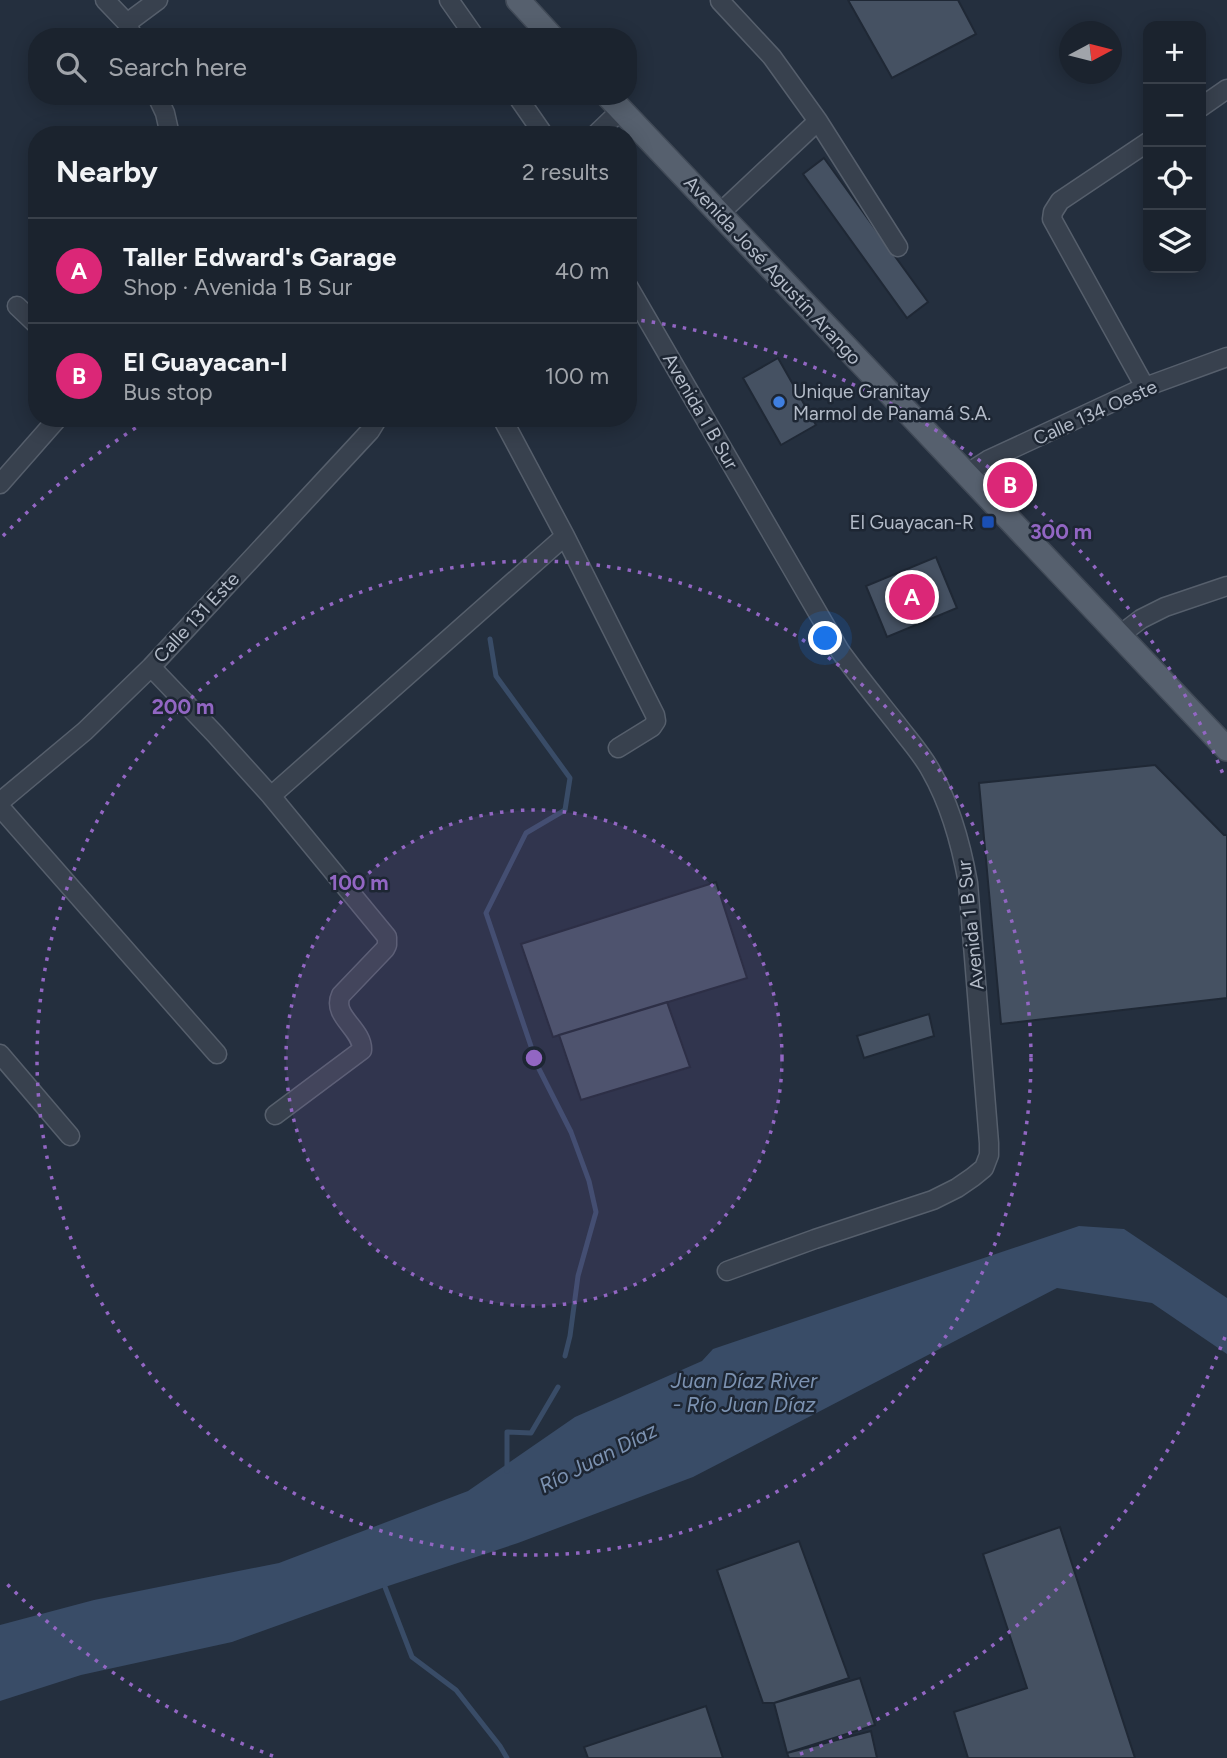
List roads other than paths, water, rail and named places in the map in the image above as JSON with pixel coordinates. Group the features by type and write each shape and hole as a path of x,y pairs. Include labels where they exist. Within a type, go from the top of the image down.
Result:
{"main road":[{"path":"518,0 544,28"},
{"name":"Avenida José Agustín Arango","path":"617,105 1227,749"}],"street":[{"path":"106,0 128,28"},
{"path":"132,28 158,0"},
{"path":"449,0 469,28"},
{"path":"720,1 772,57 818,121 898,247"},
{"path":"1206,104 1227,89"},
{"path":"161,105 168,126"},
{"path":"523,105 538,126"},
{"path":"600,126 614,105"},
{"path":"720,213 818,121"},
{"path":"1143,145 1060,201 1052,219 1145,387"},
{"name":"Avenida 1 B Sur","path":"637,301 840,651 930,770 946,800 963,852 968,883 989,1143 989,1155 984,1168 957,1188 933,1200 727,1271"},
{"path":"17,306 28,316"},
{"name":"Calle 134 Oeste","path":"966,474 988,460 1145,387 1227,357"},
{"path":"0,484 50,427"},
{"name":"Calle 131 Este","path":"0,804 85,731 151,667 372,427"},
{"path":"507,427 656,717 652,727 618,748"},
{"path":"271,796 565,537"},
{"path":"1120,635 1165,607 1227,586"},
{"path":"151,667 271,796 385,933 388,941 385,949 341,995 338,1002 341,1012 361,1041 362,1050 275,1115"},
{"path":"0,804 217,1054"},
{"path":"0,1054 70,1136"}],"water":[{"name":"Juan Díaz River - Río Juan Díaz","path":"1079,1226 1124,1229 1227,1298 1227,1354 1152,1303 1057,1288 693,1477 518,1543 232,1642 81,1675 0,1701 0,1625 94,1600 279,1563 468,1491 575,1417 702,1361 713,1349"}],"waterway":[{"path":"490,639 496,676 570,778 565,810 526,833 486,913 538,1067 571,1132 589,1181 596,1212 578,1276 565,1356"},
{"path":"507,1471 507,1432 531,1433 558,1387"},
{"path":"385,1587 412,1657 456,1690 507,1758"}],"place":[{"name":"Unique Granitay Marmol de Panamá S.A.","path":"779,402"},
{"name":"El Guayacan-I","path":"1010,485"},
{"name":"El Guayacan-R","path":"988,522"},
{"name":"Taller Edward's Garage","path":"912,597"}],"water label":[{"name":"Río Juan Díaz","path":"598,1458"}]}
